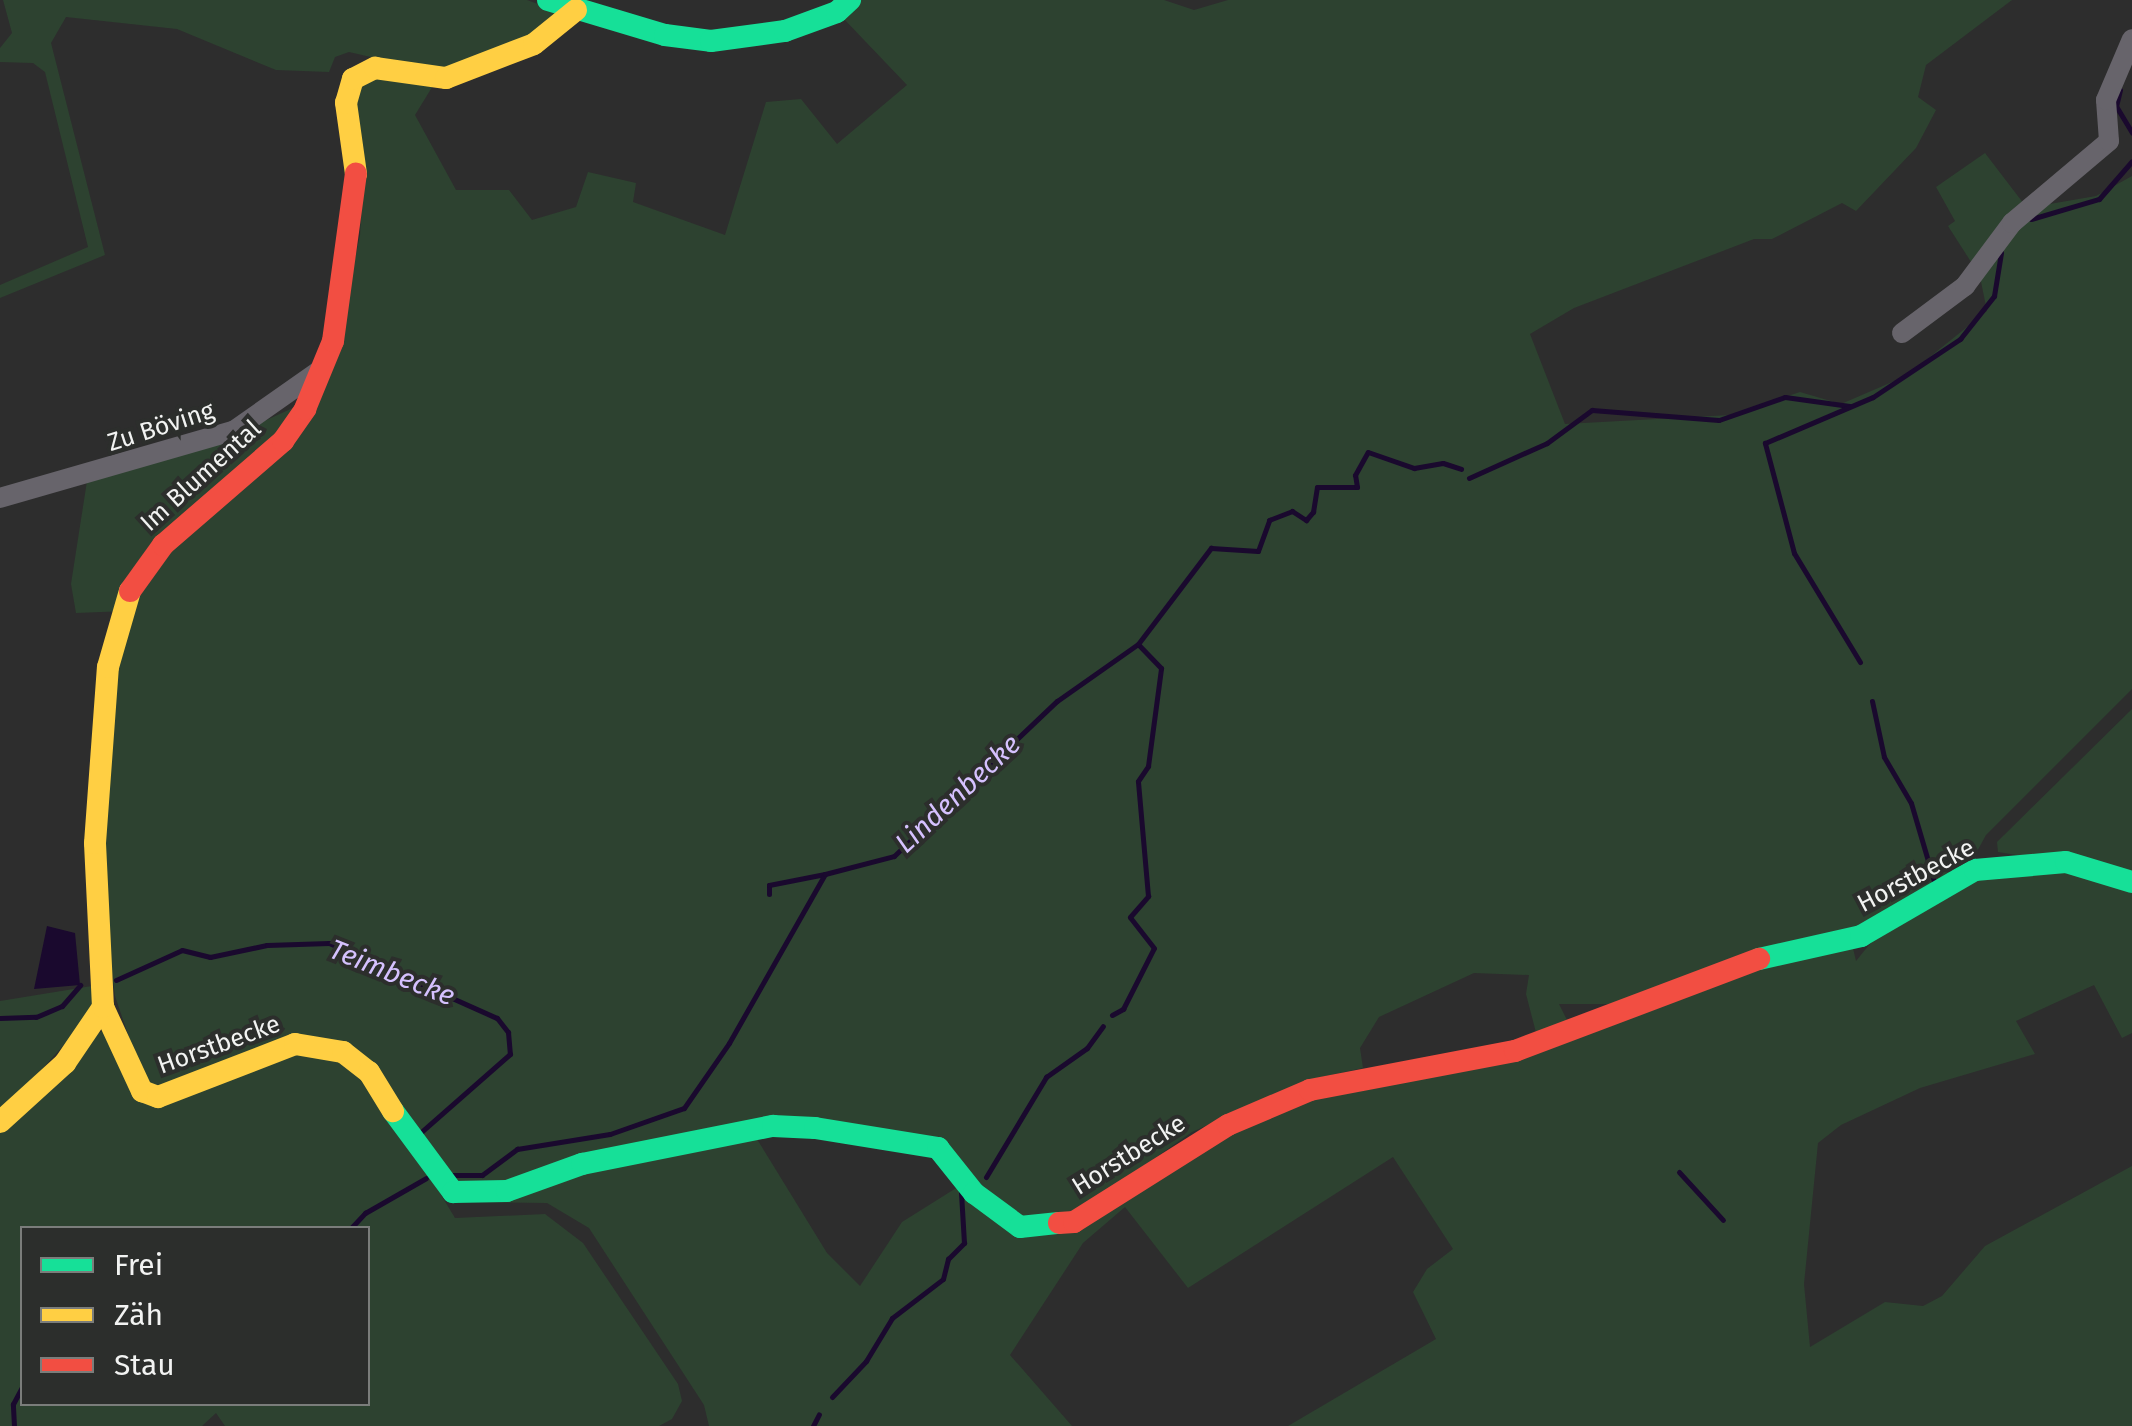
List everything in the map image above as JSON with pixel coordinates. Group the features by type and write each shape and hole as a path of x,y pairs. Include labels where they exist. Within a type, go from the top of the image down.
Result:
{"street":[{"path":"548,0 711,41 786,31 850,0"},
{"name":"Im Blumental","path":"103,1008 95,843 108,667 125,599 163,545 283,441 322,369 333,341 358,189 346,103 353,79 375,68 446,78 534,44 576,10"},
{"path":"1902,333 1965,286 2012,223 2108,141 2106,100 2132,39"},
{"name":"Zu Böving","path":"0,498 234,430 322,369"},
{"name":"Horstbecke","path":"103,1008 142,1090 158,1097 295,1044 343,1052 369,1072 427,1165 453,1192 508,1191 595,1161 773,1126 909,1138 938,1148 996,1214 1020,1227 1037,1226 1074,1222 1228,1125 1310,1090 1515,1051 1764,957 1861,936 1976,870 2066,862 2132,882"},
{"path":"0,1122 65,1063 103,1008"}],"green space":[{"path":"3,0 527,0 562,13 532,40 436,72 349,52 335,57 329,72 276,70 177,29 66,17 51,43 105,255 0,298 0,285 88,247 45,72 33,63 0,62 0,48 12,33"},
{"path":"862,0 1164,0 1194,10 1228,0 2012,0 1926,65 1918,97 1936,110 1916,148 1856,211 1842,203 1772,239 1754,239 1574,308 1530,334 1565,424 1730,415 1800,392 1841,404 1906,376 1987,311 1979,272 2038,206 2096,196 2132,176 2132,689 1986,835 1969,866 1849,935 1779,947 1613,1004 1559,1004 1574,1034 1799,953 1852,944 1856,961 1882,929 1976,876 2001,869 2065,869 2132,885 2132,1033 2122,1038 2094,985 2016,1021 2035,1054 1920,1088 1841,1125 1818,1143 1804,1284 1810,1347 1885,1302 1923,1306 1942,1296 1985,1246 2132,1166 2132,1426 1288,1426 1436,1339 1413,1292 1427,1269 1453,1249 1393,1157 1188,1288 1125,1207 1083,1243 1010,1355 1072,1426 709,1426 704,1405 589,1228 547,1203 462,1202 470,1191 453,1186 432,1167 383,1084 376,1087 455,1218 545,1214 583,1243 678,1384 682,1401 672,1419 659,1426 225,1426 216,1413 202,1426 0,1426 0,1131 96,1034 105,1030 117,1038 139,1096 155,1103 295,1048 318,1048 366,1073 372,1068 344,1048 301,1039 165,1092 143,1079 115,996 99,879 113,676 127,611 76,613 71,584 87,481 238,433 319,396 335,353 360,235 363,185 351,106 364,81 390,75 434,84 415,115 456,190 509,190 532,220 576,207 588,172 636,183 633,202 725,235 766,102 801,99 837,144 907,85 843,18","holes":["1474,973 1529,975 1526,994 1540,1048 1310,1094 1231,1129 1077,1225 1019,1230 961,1185 902,1222 860,1286 827,1253 752,1131 754,1122 797,1119 908,1134 940,1145 1005,1214 1022,1223 1071,1217 1192,1132 1312,1079 1363,1068 1360,1048 1379,1017"]},
{"path":"1985,153 2024,204 1973,265 1948,226 1955,221 1936,187"},
{"path":"2132,709 2132,873 1998,852 1997,842"},
{"path":"98,985 94,1012 0,1115 0,1001"}],"shaded area":[{"path":"47,926 75,933 80,985 34,989"}],"waterway":[{"path":"2120,90 2116,106 2132,133"},
{"path":"2031,219 2099,199 2132,161"},
{"path":"1860,662 1794,553 1765,443 1873,397 1960,339 1994,296 2001,253"},
{"name":"Lindenbecke","path":"1469,478 1547,443 1592,410 1719,420 1785,397 1849,406"},
{"name":"Lindenbecke","path":"453,1175 482,1175 517,1149 610,1134 684,1108 729,1043 825,874 894,856 1057,701 1138,644 1211,548 1258,551 1269,520 1292,511 1306,520 1313,512 1317,487 1357,487 1355,475 1368,452 1414,468 1443,463 1461,469"},
{"path":"1112,1015 1123,1009 1154,948 1130,917 1148,896 1138,781 1148,766 1161,668 1138,644"},
{"path":"1872,701 1884,757 1911,803 1934,881"},
{"path":"769,894 769,885 825,874"},
{"name":"Teimbecke","path":"116,980 182,950 210,957 267,945 329,943 497,1018 508,1032 510,1054 420,1133"},
{"name":"Teimbecke","path":"0,1018 36,1017 62,1006 80,985"},
{"path":"986,1177 1046,1077 1087,1048 1103,1026"},
{"path":"1679,1172 1723,1220"},
{"name":"Lindenbecke","path":"353,1226 365,1213 426,1178"},
{"path":"832,1397 866,1361 892,1318 943,1279 948,1259 964,1243 961,1192"},
{"name":"Lindenbecke","path":"14,1426 13,1404 20,1391"},
{"path":"813,1426 819,1414"}],"traffic: fast":[{"path":"548,0 665,35 711,41 785,31 837,12 850,0"},
{"path":"1759,959 1861,936 1975,870 2066,862 2132,882"},
{"path":"393,1111 453,1192 507,1191 582,1164 773,1126 815,1128 938,1148 974,1193 1020,1227 1059,1223"}],"traffic: slow":[{"path":"356,174 346,103 353,79 375,68 446,78 534,44 576,10"},
{"path":"0,1122 65,1063 103,1007 95,843 108,667 130,591"},
{"path":"103,1007 142,1091 158,1097 295,1044 343,1052 369,1072 393,1111"}],"traffic: jam":[{"path":"130,591 163,545 283,441 305,409 333,341 356,174"},
{"path":"1059,1223 1074,1222 1228,1125 1310,1090 1515,1051 1759,959"}]}
